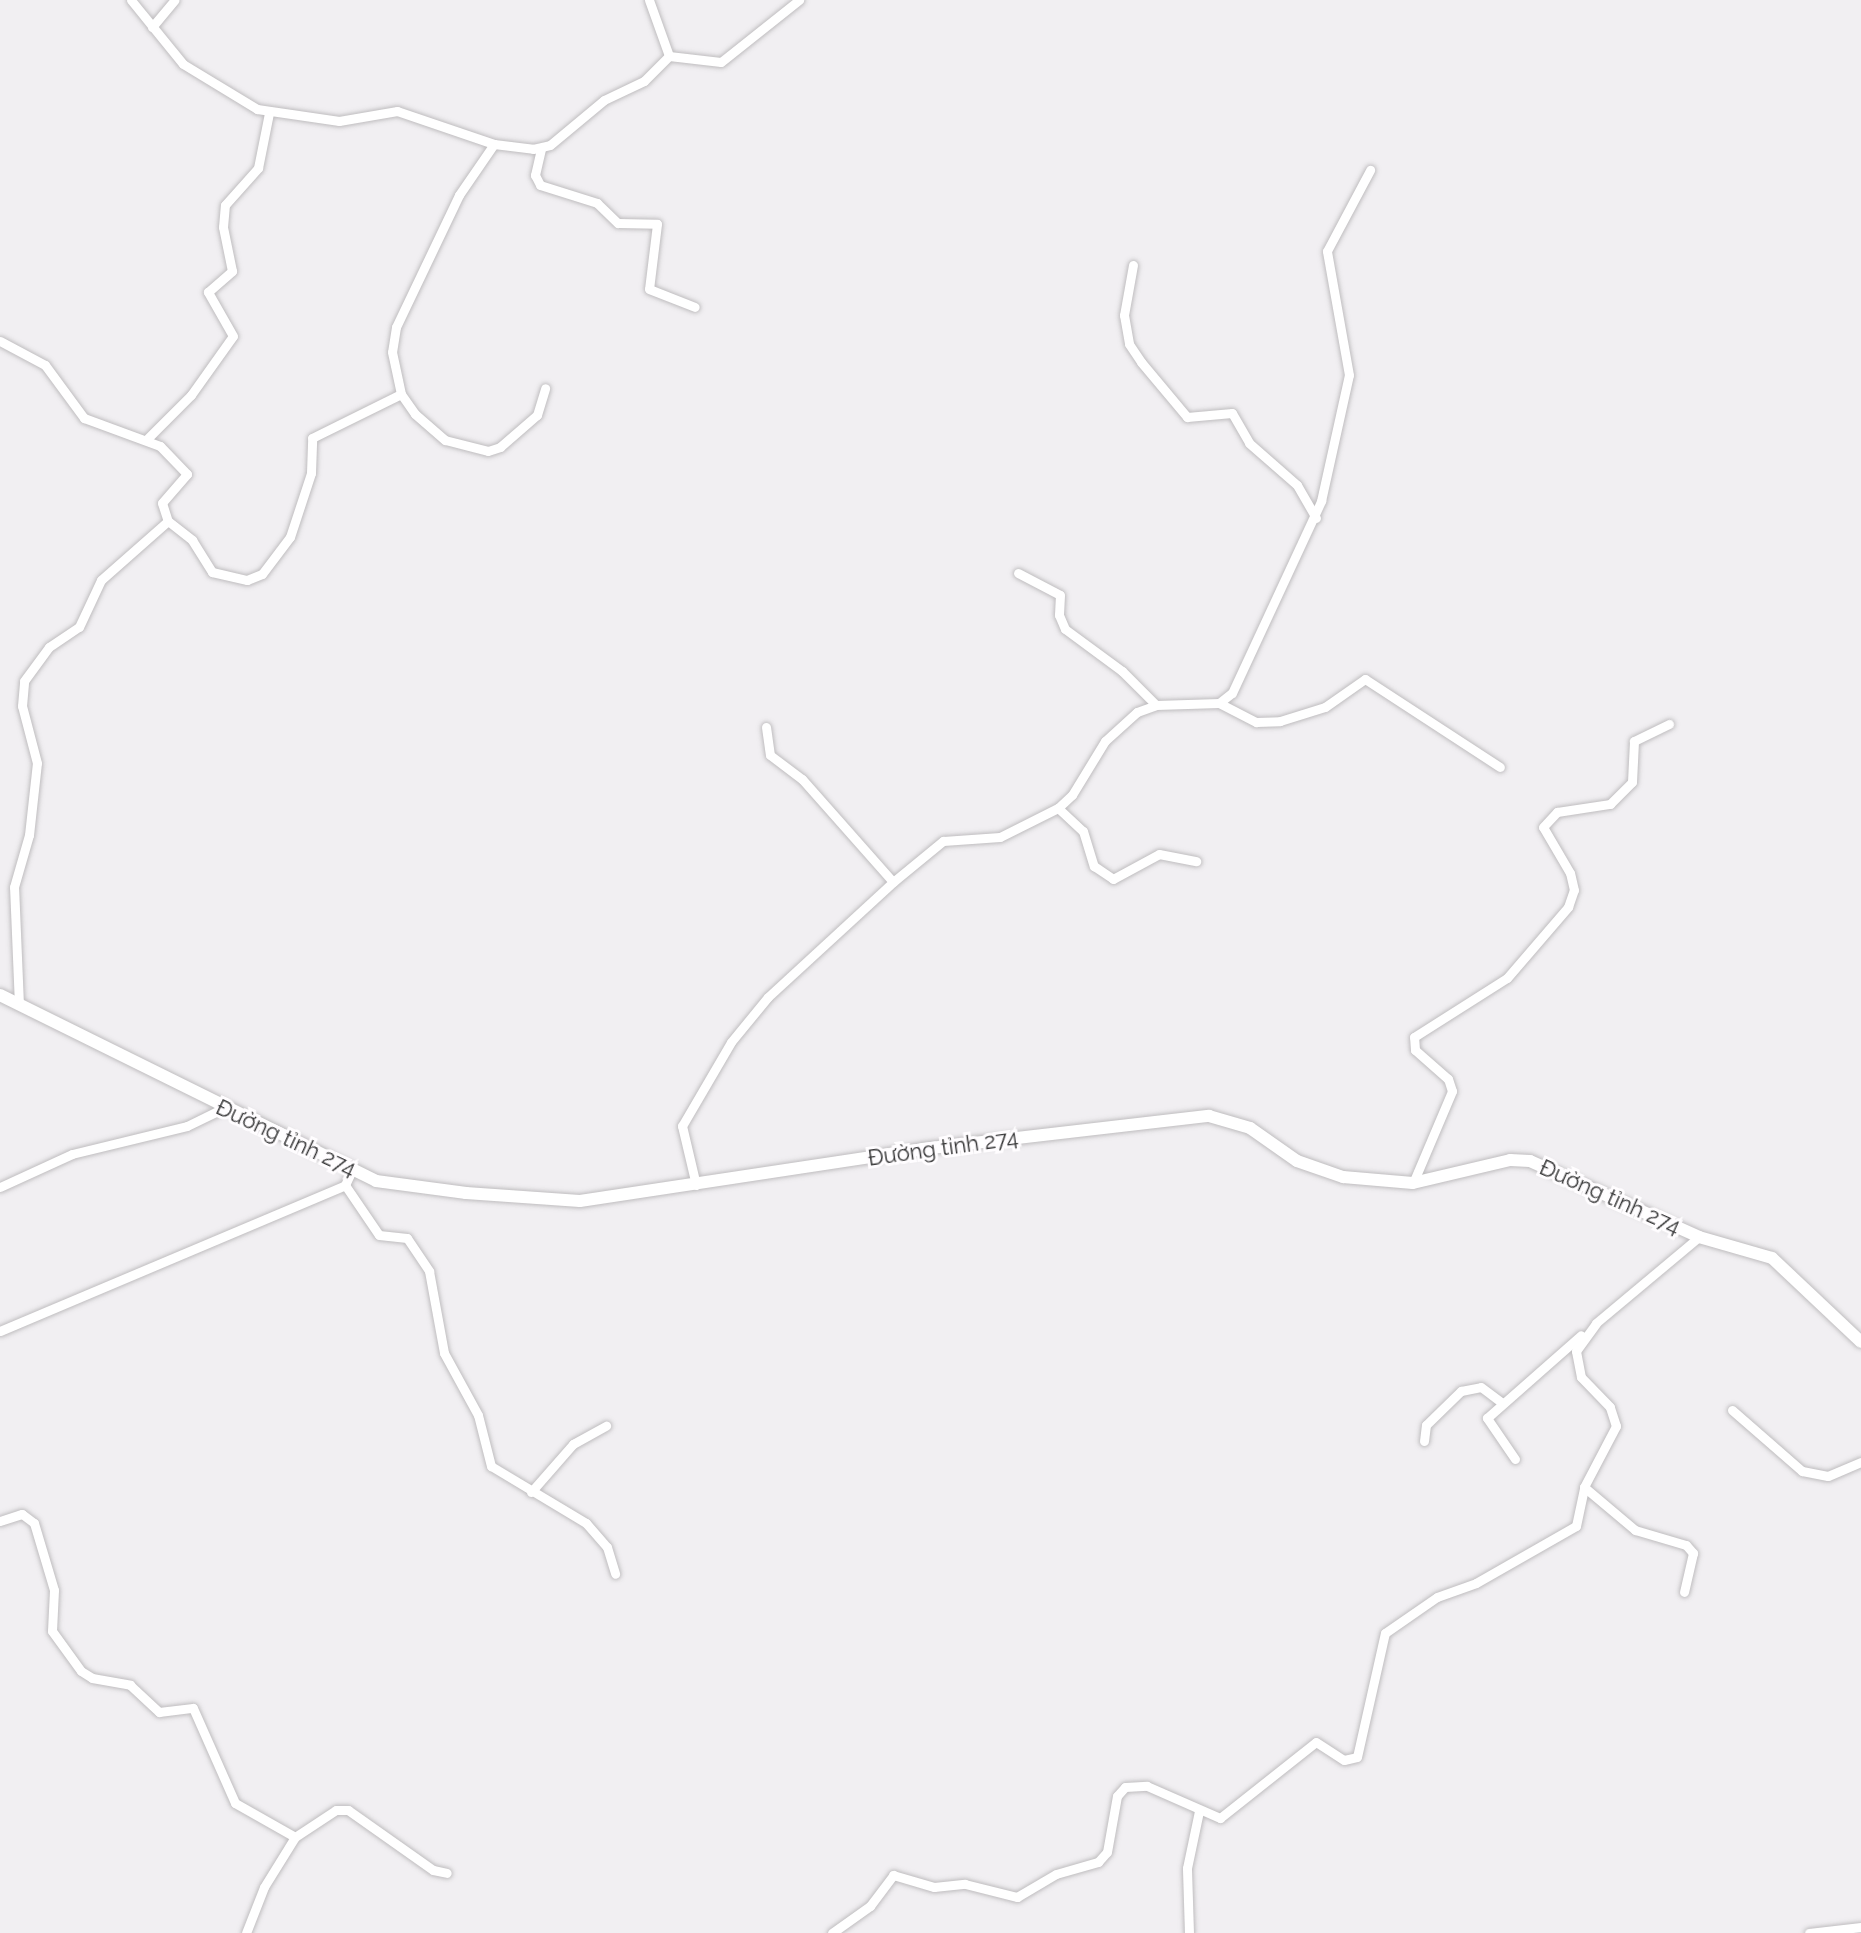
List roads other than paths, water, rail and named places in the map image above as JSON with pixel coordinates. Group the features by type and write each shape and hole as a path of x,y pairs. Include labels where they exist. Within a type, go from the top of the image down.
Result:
{"main road":[{"name":"Đường tỉnh 274","path":"0,995 222,1109 352,1170 394,1185 565,1202 696,1185 922,1149 1209,1116 1250,1128 1320,1172 1413,1183 1510,1160 1530,1161 1699,1237 1772,1258 1861,1342"}],"street":[{"path":"131,0 201,79 269,113 339,121 397,111 494,144 541,149"},
{"path":"152,27 175,0"},
{"path":"649,0 669,56"},
{"path":"669,56 721,62 770,18 799,0"},
{"path":"669,56 650,76 604,100 541,149 535,175 540,185 597,203 618,223 657,224 649,289 695,307"},
{"path":"148,438 191,395 233,336 208,292 232,271 223,227 225,205 258,168 269,113"},
{"path":"494,144 459,195 396,327 392,352 401,394 439,436 488,451 500,447 537,415 545,388"},
{"path":"1219,703 1232,693 1316,518 1349,375 1327,251 1370,170"},
{"path":"1133,265 1124,315 1129,344 1141,362 1187,417 1232,413 1249,443 1297,485 1316,518"},
{"path":"0,341 45,365 84,418 148,438 187,474 162,503 168,521 192,540 212,572 255,579 293,530 298,502 311,473 312,438 401,394"},
{"path":"19,1005 14,887 29,835 37,763 22,706 24,681 49,647 79,627 101,580 168,521"},
{"path":"1018,573 1060,595 1059,615 1065,629 1122,671 1156,705"},
{"path":"696,1185 682,1126 731,1042 768,997 893,882 943,841 1000,837 1058,808 1120,723 1156,705 1219,703 1256,722 1280,721 1325,707 1365,679 1500,767"},
{"path":"1413,1183 1452,1091 1448,1079 1415,1050 1414,1037 1507,978 1568,907 1574,890 1570,873 1543,827 1557,812 1610,804 1632,782 1634,741 1669,724"},
{"path":"766,727 770,755 802,779 835,822 879,860 893,882"},
{"path":"1058,808 1083,831 1094,866 1113,879 1159,854 1196,861"},
{"path":"0,1187 72,1154 174,1130 222,1109"},
{"path":"0,1331 345,1185 352,1170"},
{"path":"345,1185 379,1235 407,1238 434,1281 444,1353 478,1415 486,1457 497,1471 586,1523 607,1547 615,1574"},
{"path":"1515,1459 1487,1424 1490,1413 1699,1237"},
{"path":"832,1933 870,1906 893,1875 934,1887 965,1884 1017,1897 1062,1871 1098,1862 1107,1852 1117,1796 1125,1787 1147,1786 1199,1811 1229,1815 1269,1776 1316,1742 1344,1760 1357,1757 1385,1633 1437,1597 1476,1583 1569,1532 1580,1518 1584,1487 1616,1426 1610,1407 1576,1365 1576,1351 1596,1323"},
{"path":"1424,1441 1426,1425 1461,1391 1481,1387 1502,1403"},
{"path":"1732,1410 1802,1471 1828,1476 1861,1462"},
{"path":"531,1492 573,1444 606,1426"},
{"path":"1584,1487 1635,1530 1686,1545 1693,1553 1684,1592"},
{"path":"0,1521 22,1514 34,1523 54,1590 52,1631 81,1671 92,1678 130,1685 159,1712 193,1708 235,1803 295,1837"},
{"path":"246,1933 264,1887 295,1837 336,1810 348,1810 433,1870 447,1873"},
{"path":"1189,1933 1187,1868 1199,1811"},
{"path":"1809,1933 1861,1927"}]}
